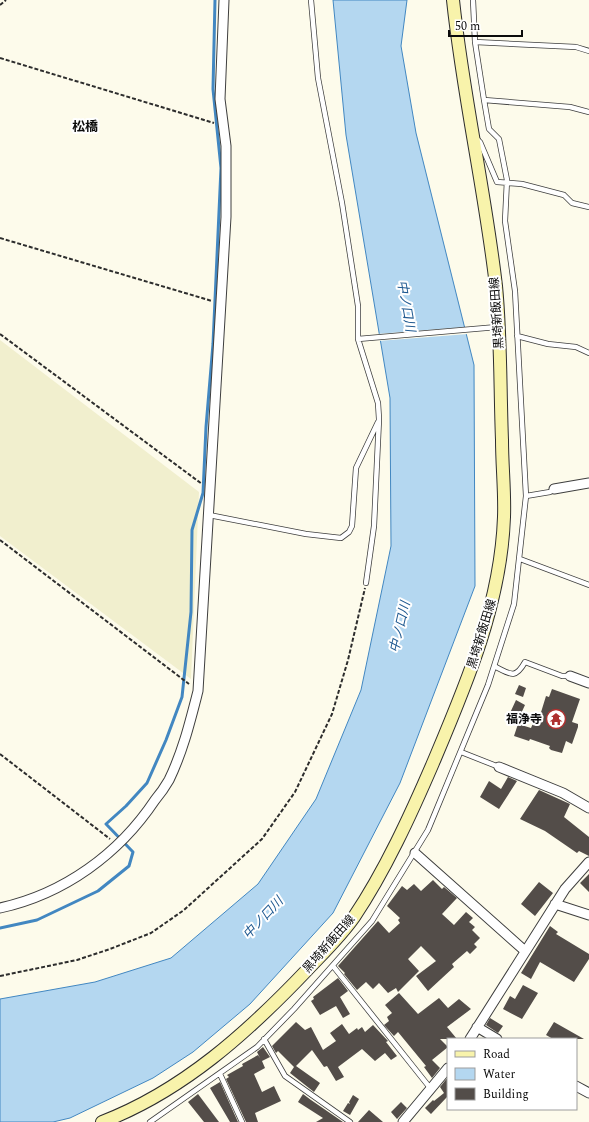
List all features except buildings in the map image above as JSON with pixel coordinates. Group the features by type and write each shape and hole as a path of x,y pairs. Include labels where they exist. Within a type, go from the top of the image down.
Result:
{"main road":[{"name":"黒埼新飯田線","path":"102,1122 121,1119 202,1066 244,1031 316,960 353,918 416,804 455,712 478,652 498,578 504,518 496,328 496,286 474,137 458,55 453,0"}],"street":[{"path":"0,908 23,903 78,877 103,859 142,819 168,781 187,737 198,691 226,217 226,146 220,100 224,0"},
{"path":"554,489 589,483"},
{"path":"570,676 589,683"},
{"path":"499,767 563,793 589,808"},
{"path":"415,853 525,951"},
{"path":"471,1038 565,889 589,862"},
{"path":"555,904 589,915"},
{"path":"477,1028 495,1038"},
{"path":"404,1122 447,1069"},
{"path":"577,1087 589,1093"}],"lane":[{"path":"311,0 318,78 342,203 358,306 358,340 378,403 379,419 374,526 366,583"},
{"path":"150,1122 257,1047 333,966 372,921 428,830 461,752 494,666 514,604 526,496 514,291 505,222 507,183 499,139 489,128 475,42 473,0"},
{"path":"475,42 576,47 589,51"},
{"path":"484,100 570,107 589,112"},
{"path":"474,137 480,142 497,182 522,184 564,195 572,203 589,208"},
{"path":"358,340 496,328"},
{"path":"517,336 548,344 576,347 589,353"},
{"path":"209,514 306,534 341,538 349,532 352,526 356,468 379,419"},
{"path":"526,496 550,492 554,489"},
{"path":"520,559 589,585"},
{"path":"494,666 512,675 516,674 526,662 562,676 570,676"},
{"path":"461,752 499,767"},
{"path":"333,966 431,1089"},
{"path":"264,1039 284,1076 350,1122"},
{"path":"220,1074 242,1122"}],"path":[{"path":"0,5 6,0"},
{"path":"0,58 223,126"},
{"path":"0,238 145,282 220,302"},
{"path":"0,334 210,490"},
{"path":"0,540 198,691"},
{"path":"0,976 77,960 151,933 184,910 262,840 295,792 332,714 348,660 366,583"},
{"path":"0,754 117,844"}],"shaded area":[{"path":"0,340 199,492 191,679 0,536"}],"water":[{"name":"中ノ口川","path":"333,0 407,0 401,46 416,133 474,365 475,586 400,783 333,913 250,1004 193,1052 153,1078 70,1118 53,1122 0,1122 0,999 95,982 171,958 258,884 316,799 361,690 391,546 390,398 346,135"}],"pier":[{"path":"466,327 468,334 378,341 377,334"}],"waterway":[{"path":"0,928 37,920 98,891 129,866 133,852 106,824 126,806 147,783 166,740 182,697 191,612 192,530 203,493 206,427 213,344 221,168 213,89 215,0"}],"place":[{"name":"福浄寺","path":"556,719"}],"district":[{"name":"松橋","path":"85,127"}]}
